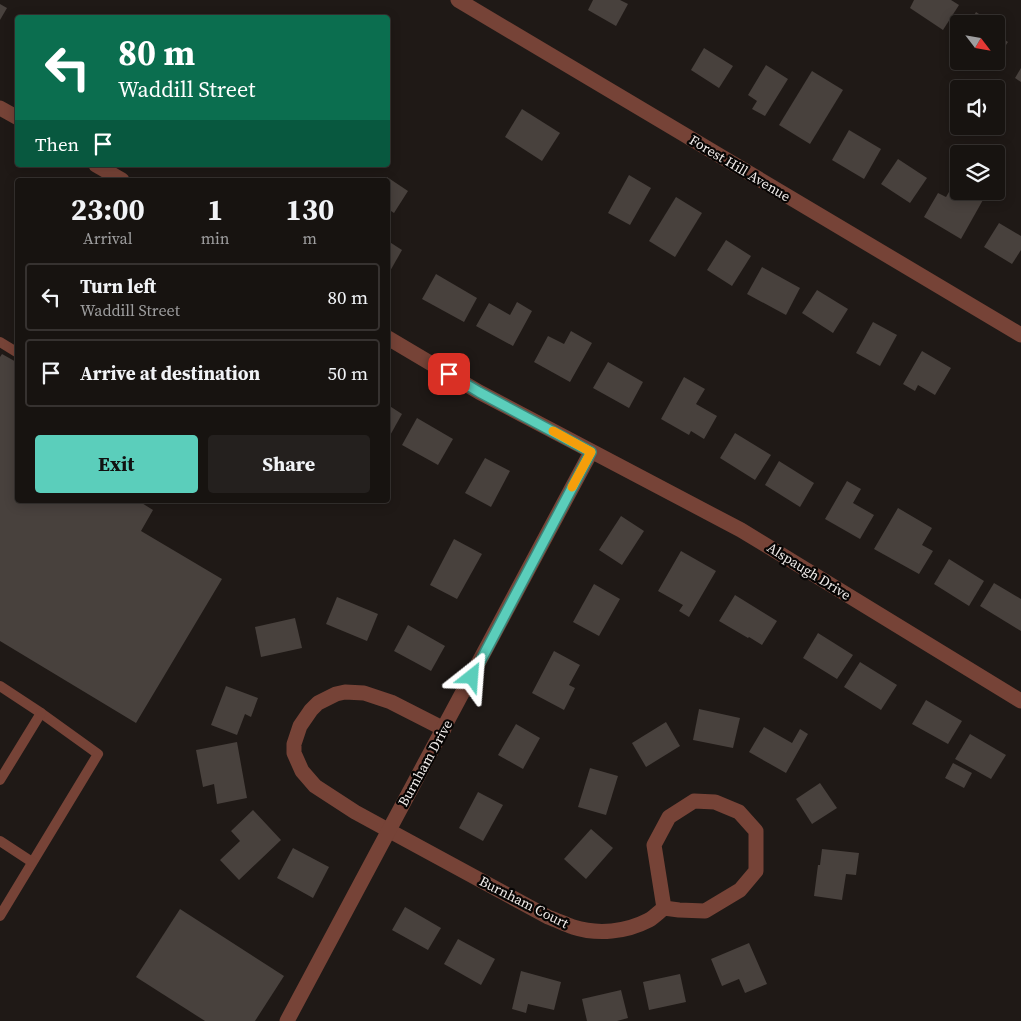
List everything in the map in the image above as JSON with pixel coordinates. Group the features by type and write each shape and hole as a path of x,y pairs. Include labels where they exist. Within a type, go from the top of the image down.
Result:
{"street":[{"name":"Forest Hill Avenue","path":"458,0 1021,336"},
{"path":"0,108 15,116"},
{"path":"99,167 119,178"},
{"name":"Alspaugh Drive","path":"390,339 479,392 741,530 1021,701"},
{"name":"Burnham Drive","path":"287,1021 591,452"},
{"path":"388,830 355,812 315,786 302,772 294,753 294,744 300,726 318,703 336,694 345,692 364,693 391,702 444,729"},
{"path":"694,801 715,802 739,812 756,831 756,871 740,890 705,911 664,908 654,845 670,817 694,801"},
{"name":"Burnham Court","path":"388,830 548,917 574,927 593,931 612,931 631,927 649,920 664,908"}],"lane":[{"path":"0,342 15,351"},
{"path":"0,686 98,754 0,916"},
{"path":"0,780 41,713"},
{"path":"0,841 32,862"}],"building":[{"path":"593,0 620,0 628,4 616,26 588,10"},
{"path":"914,0 951,0 959,5 953,15 950,15 950,19 943,30 910,8"},
{"path":"0,4 7,8 0,20"},
{"path":"704,48 733,66 719,88 691,70"},
{"path":"766,65 788,79 765,116 752,109 757,101 748,95"},
{"path":"1021,68 1021,82 1015,78"},
{"path":"812,71 843,90 810,144 779,125"},
{"path":"522,109 560,133 542,161 505,137"},
{"path":"849,130 881,149 864,179 832,160"},
{"path":"898,159 927,178 910,203 881,184"},
{"path":"629,175 651,188 630,225 608,213"},
{"path":"390,179 408,191 394,213 390,210"},
{"path":"950,190 950,200 983,200 961,239 924,217 938,193 946,197"},
{"path":"676,197 702,213 675,257 649,241"},
{"path":"999,223 1021,236 1021,250 1012,264 984,247"},
{"path":"726,240 751,256 732,286 707,270"},
{"path":"390,242 402,250 390,271"},
{"path":"762,267 800,288 786,315 747,294"},
{"path":"436,274 477,298 464,322 422,299"},
{"path":"817,290 848,309 833,333 802,313"},
{"path":"517,302 532,311 513,346 476,326 489,303 510,315"},
{"path":"873,322 897,335 880,366 856,353"},
{"path":"571,331 592,343 570,382 534,362 548,336 564,344"},
{"path":"922,351 951,368 935,395 918,385 915,391 903,384"},
{"path":"2,354 15,361 15,503 142,503 153,510 141,531 222,579 136,723 0,641 0,357"},
{"path":"608,362 643,382 629,408 593,388"},
{"path":"684,377 705,389 696,404 717,416 704,439 691,431 689,435 661,419"},
{"path":"390,406 402,414 390,435"},
{"path":"417,418 453,439 438,465 402,445"},
{"path":"735,433 771,455 755,480 720,458"},
{"path":"485,458 510,471 491,507 465,493"},
{"path":"779,461 814,483 800,507 765,485"},
{"path":"847,481 861,489 853,503 874,515 860,539 825,519"},
{"path":"898,508 932,528 922,545 933,551 919,574 874,549"},
{"path":"621,516 644,531 622,565 599,550"},
{"path":"454,539 482,554 457,599 430,585"},
{"path":"681,551 716,571 689,617 679,611 683,605 658,591"},
{"path":"949,559 984,581 969,606 934,584"},
{"path":"994,583 1021,599 1021,631 980,606"},
{"path":"594,584 620,599 599,636 573,622"},
{"path":"735,595 777,621 762,645 719,621"},
{"path":"337,597 378,614 367,641 326,624"},
{"path":"295,618 302,648 261,657 255,627"},
{"path":"408,625 445,646 431,671 394,651"},
{"path":"818,633 853,655 837,679 803,658"},
{"path":"554,651 580,665 569,685 575,688 564,710 532,693"},
{"path":"860,662 897,685 881,710 844,687"},
{"path":"226,686 258,698 251,717 245,714 237,735 211,725"},
{"path":"926,700 962,721 948,744 912,724"},
{"path":"699,709 740,718 733,748 693,740"},
{"path":"666,722 680,746 646,767 632,743"},
{"path":"516,724 540,738 523,769 498,755"},
{"path":"764,727 792,743 800,729 808,734 786,773 749,752"},
{"path":"970,734 1006,755 991,779 955,759"},
{"path":"237,742 247,798 217,804 214,784 203,787 196,750"},
{"path":"953,763 972,773 964,788 945,778"},
{"path":"590,768 618,776 606,815 578,807"},
{"path":"820,783 837,808 812,824 796,799"},
{"path":"478,792 503,805 483,841 459,828"},
{"path":"253,810 281,840 239,880 220,860 240,841 231,831"},
{"path":"591,829 613,848 586,879 564,859"},
{"path":"293,848 329,867 313,898 277,878"},
{"path":"822,849 859,853 856,875 846,874 842,900 814,896"},
{"path":"405,907 441,928 428,950 392,930"},
{"path":"180,909 284,976 255,1021 205,1021 136,977"},
{"path":"458,939 495,959 481,985 444,964"},
{"path":"749,943 767,984 745,993 739,979 722,986 711,959"},
{"path":"521,971 561,982 554,1010 528,1004 526,1013 512,1009"},
{"path":"680,974 686,1002 649,1010 643,982"},
{"path":"621,990 628,1018 617,1021 587,1021 582,999"}],"slow traffic":[{"path":"553,431 591,452 572,487"}],"route":[{"path":"449,374 591,452 472,677"}]}
